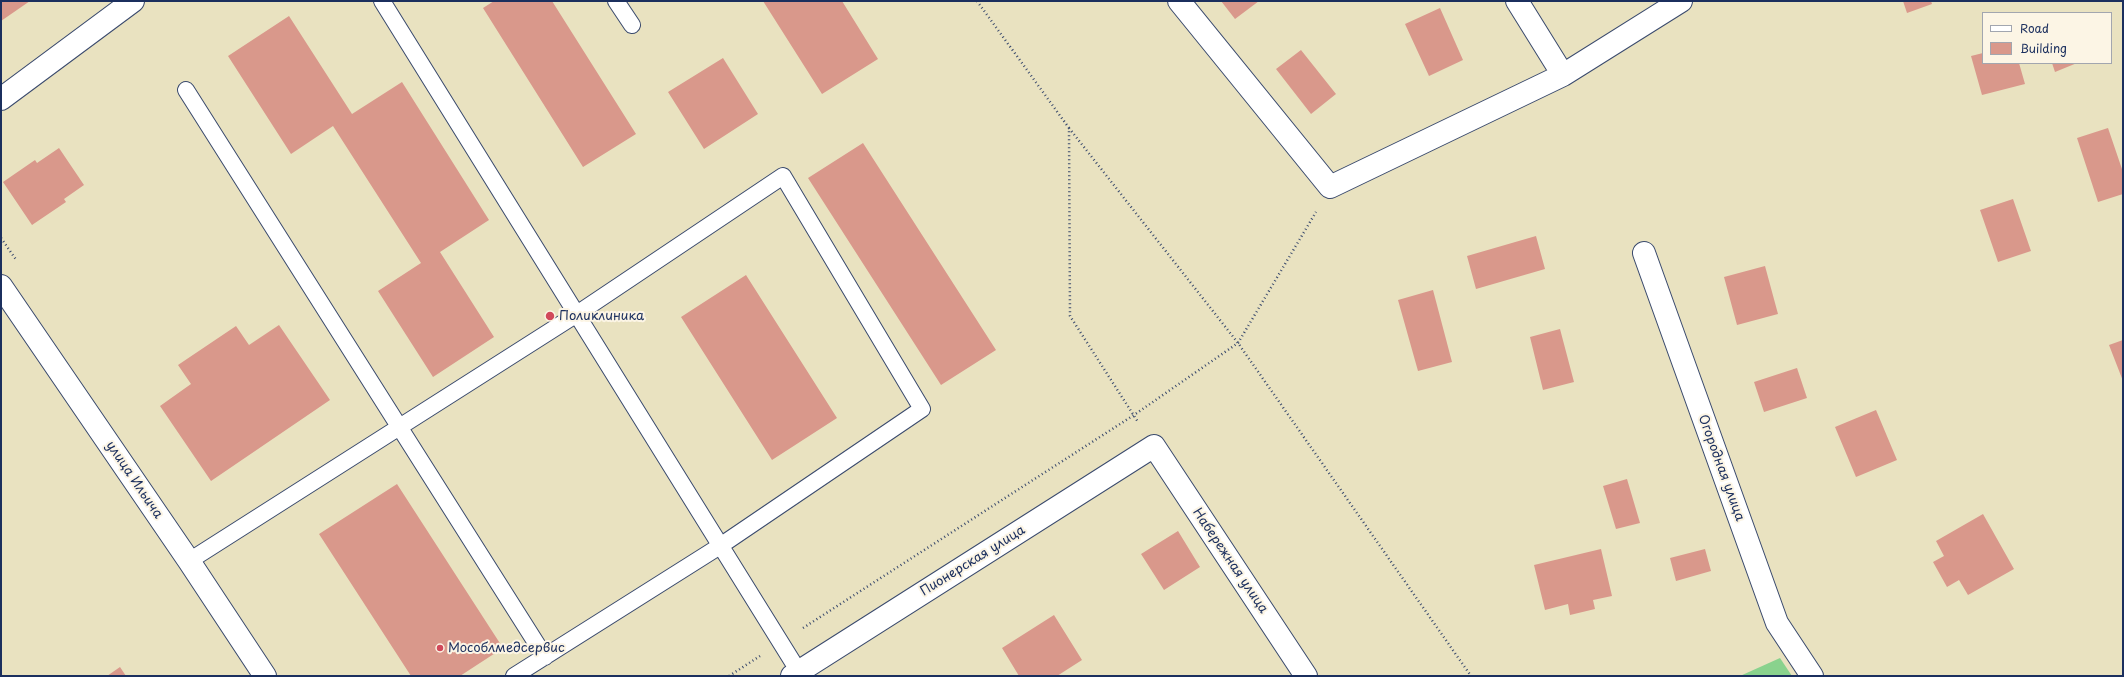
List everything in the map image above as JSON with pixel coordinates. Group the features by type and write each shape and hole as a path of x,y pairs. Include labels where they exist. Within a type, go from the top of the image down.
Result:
{"street":[{"path":"1,98 134,1"},
{"path":"1179,1 1330,187 1563,75 1681,1"},
{"path":"1517,1 1563,75"},
{"name":"Огородная улица","path":"1644,253 1777,623 1812,676"},
{"name":"улица Ильича","path":"1,286 189,561 265,676"},
{"name":"Пионерская улица","path":"795,674 1154,446"},
{"name":"Набережная улица","path":"1154,446 1306,676"}],"lane":[{"path":"382,1 780,643 795,674"},
{"path":"616,1 632,25"},
{"path":"186,90 545,657"},
{"path":"189,561 577,314 783,176 922,409 720,546 514,676"}],"path":[{"path":"976,1 1069,128 1238,343 1471,676"},
{"path":"1069,128 1070,316 1154,446"},
{"path":"729,676 1134,415 1238,343 1330,187"}],"green space":[{"path":"1780,658 1792,676 1740,676"}],"building":[{"path":"1,1 30,1 1,21"},
{"path":"494,1 552,1 636,134 583,167 483,8"},
{"path":"763,1 842,1 878,59 822,94"},
{"path":"1221,1 1259,1 1235,19"},
{"path":"1903,1 1931,1 1932,4 1907,13"},
{"path":"1440,8 1463,60 1429,76 1405,24"},
{"path":"289,16 352,114 402,82 489,220 440,252 494,337 433,377 378,291 421,263 333,126 291,154 228,56"},
{"path":"1301,50 1336,94 1311,114 1276,69"},
{"path":"1982,53 1982,64 2019,64 2025,84 1982,95 1971,56"},
{"path":"723,58 758,114 704,149 668,92"},
{"path":"2052,64 2075,64 2055,72"},
{"path":"2108,128 2123,172 2123,194 2098,202 2077,138"},
{"path":"863,143 996,350 941,385 808,178"},
{"path":"59,148 84,185 64,199 66,202 32,225 3,182 35,160 37,163"},
{"path":"2013,199 2031,251 1998,262 1980,210"},
{"path":"1536,236 1545,269 1476,289 1467,256"},
{"path":"1765,266 1778,314 1737,325 1724,277"},
{"path":"746,275 837,418 772,460 681,317"},
{"path":"1433,290 1452,362 1418,371 1398,300"},
{"path":"279,325 330,400 211,481 160,406 191,384 178,365 236,326 249,345"},
{"path":"1560,329 1574,382 1543,390 1530,337"},
{"path":"2123,340 2123,381 2109,345"},
{"path":"1797,368 1807,398 1764,412 1754,382"},
{"path":"1876,410 1897,460 1856,477 1835,427"},
{"path":"1627,479 1640,523 1616,529 1603,486"},
{"path":"397,484 503,648 460,676 411,676 319,534"},
{"path":"1983,514 2014,569 1968,595 1959,580 1947,587 1933,562 1944,556 1936,541"},
{"path":"1178,531 1200,567 1164,590 1141,554"},
{"path":"1601,549 1612,596 1593,600 1595,609 1570,615 1568,604 1545,610 1534,565"},
{"path":"1705,549 1711,571 1676,581 1670,558"},
{"path":"1054,615 1082,660 1057,676 1019,676 1002,648"},
{"path":"120,667 126,676 107,676"}],"place":[{"name":"Поликлиника","path":"550,316"},
{"name":"Мособлмедсервис","path":"440,648"}]}
